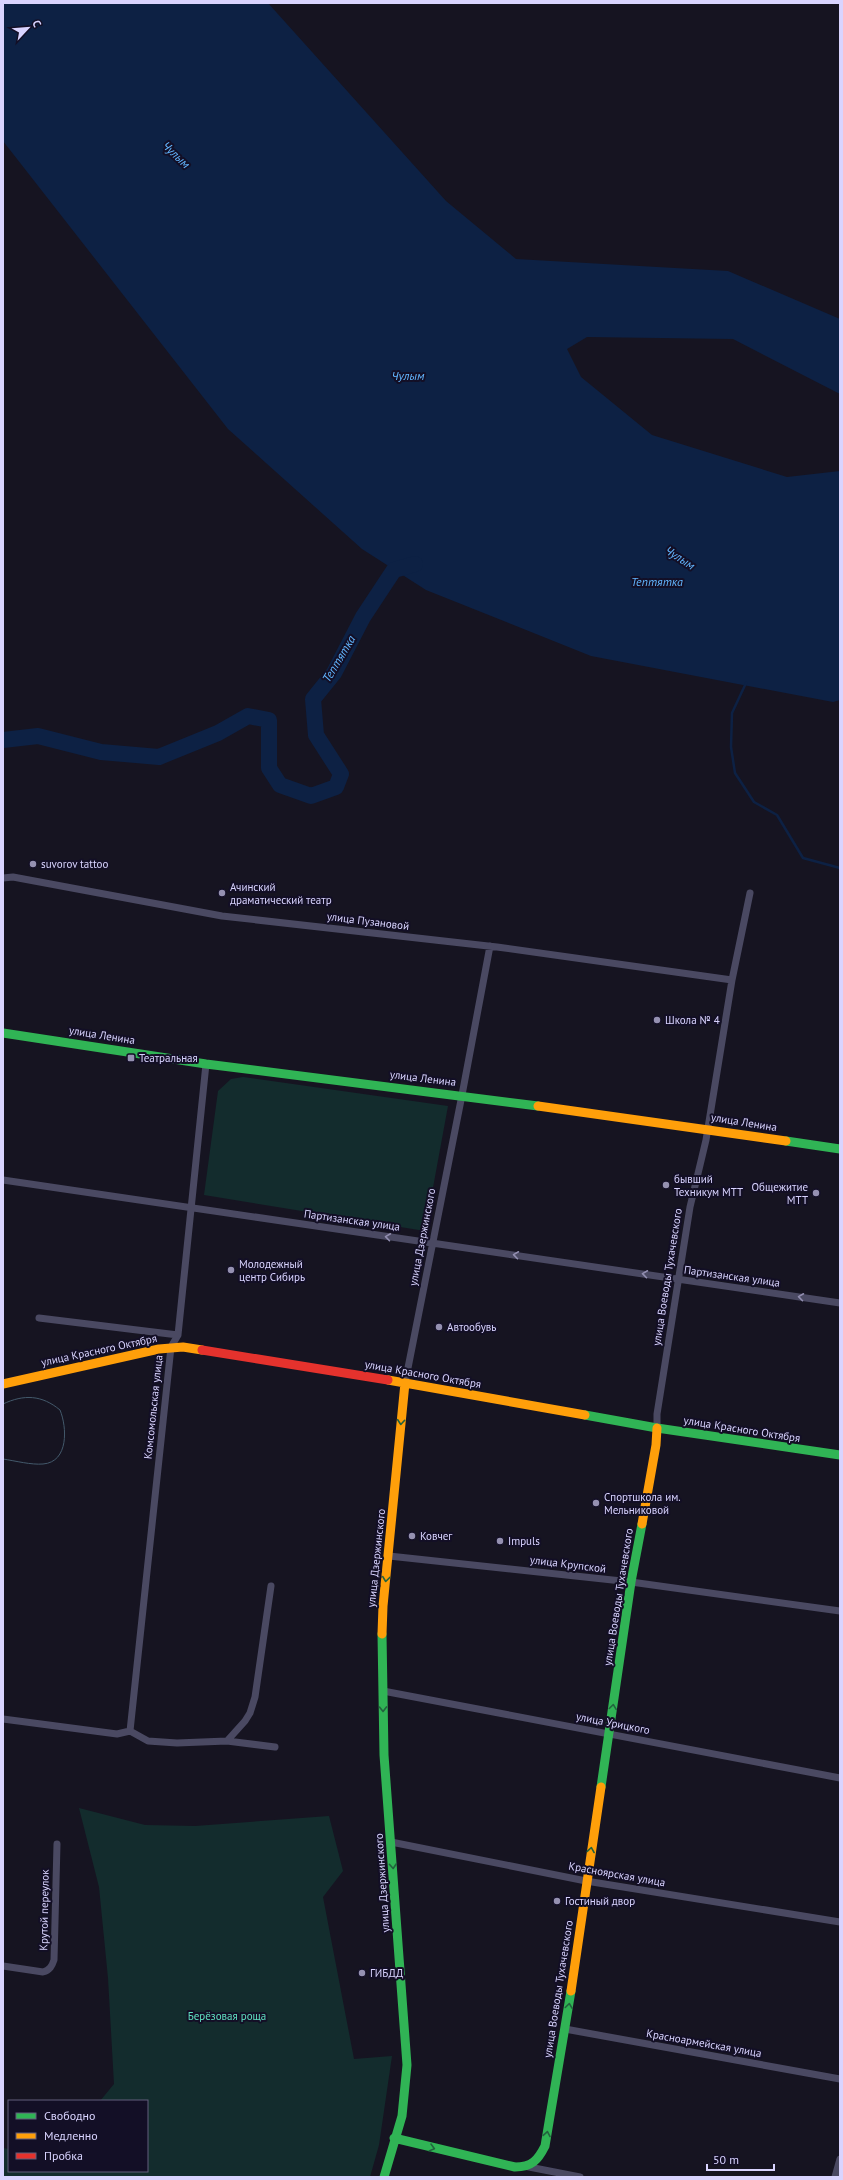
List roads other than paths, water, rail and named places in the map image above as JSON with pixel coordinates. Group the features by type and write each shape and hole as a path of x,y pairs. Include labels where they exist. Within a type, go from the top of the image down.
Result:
{"main road":[{"name":"улица Ленина","path":"3,1033 206,1064 462,1095 840,1149"},
{"name":"улица Красного Октября","path":"3,1384 171,1347 183,1347 405,1383 657,1428 840,1455"},
{"name":"улица Дзержинского","path":"384,2177 394,2138 402,2116 407,2065 384,1755 382,1691 382,1606 389,1556 405,1383"},
{"name":"улица Воеводы Тухачевского","path":"529,2167 536,2163 544,2146 565,2029 631,1582 656,1445 657,1428"},
{"path":"394,2138 515,2167 529,2167"}],"street":[{"name":"улица Пузановой","path":"3,878 13,877 96,891 222,916 490,946 732,980"},
{"name":"улица Воеводы Тухачевского","path":"657,1428 657,1414 678,1279 707,1129 732,980 750,893"},
{"name":"улица Дзержинского","path":"405,1383 490,946"},
{"name":"Комсомольская улица","path":"130,1731 171,1347 178,1335 206,1064"},
{"name":"Партизанская улица","path":"3,1180 840,1303"},
{"path":"39,1318 178,1335"},
{"name":"улица Крупской","path":"389,1556 631,1582 840,1611"},
{"path":"227,1741 246,1721 253,1705 271,1586"},
{"name":"улица Урицкого","path":"382,1691 840,1778"},
{"path":"3,1719 117,1734 130,1731 148,1741 178,1743 227,1741 275,1747"},
{"name":"Красноярская улица","path":"391,1842 586,1880 840,1922"},
{"name":"Крутой переулок","path":"3,1966 43,1972 48,1970 54,1960 57,1844"},
{"name":"Красноармейская улица","path":"565,2029 840,2079"},
{"path":"835,2177 840,2158"},
{"path":"529,2167 580,2177"}],"water":[{"name":"Чулым","path":"3,3 268,3 446,201 516,259 728,271 840,319 840,394 733,339 587,337 567,349 581,377 652,435 787,477 840,471 840,700 833,702 591,656 426,590 362,549 228,429 3,141"}],"waterway":[{"name":"Тептятка","path":"3,740 38,736 101,752 159,757 218,733 248,716 269,720 269,768 280,785 311,796 336,787 341,774 316,735 313,699 334,673 363,617 394,570 415,564"},
{"path":"746,683 732,713 731,747 735,773 754,802 777,815 803,858 840,868"}],"tram line":[{"path":"3,1404 26,1398 46,1401 60,1410 65,1434 62,1451 58,1457 51,1462 34,1464 3,1459"}],"place":[{"name":"suvorov tattoo","path":"33,864"},
{"name":"Ачинский драматический театр","path":"222,893"},
{"name":"Школа № 4","path":"657,1020"},
{"name":"Театральная","path":"131,1058"},
{"name":"бывший Техникум МТТ","path":"666,1185"},
{"name":"Общежитие МТТ","path":"816,1193"},
{"name":"Молодежный центр Сибирь","path":"231,1270"},
{"name":"Автообувь","path":"439,1327"},
{"name":"Спортшкола им. Мельниковой","path":"596,1503"},
{"name":"Ковчег","path":"412,1536"},
{"name":"Impuls","path":"500,1541"},
{"name":"Гостиный двор","path":"557,1901"},
{"name":"ГИБДД","path":"362,1973"}],"park label":[{"name":"Берёзовая роща","path":"227,2016"}]}
